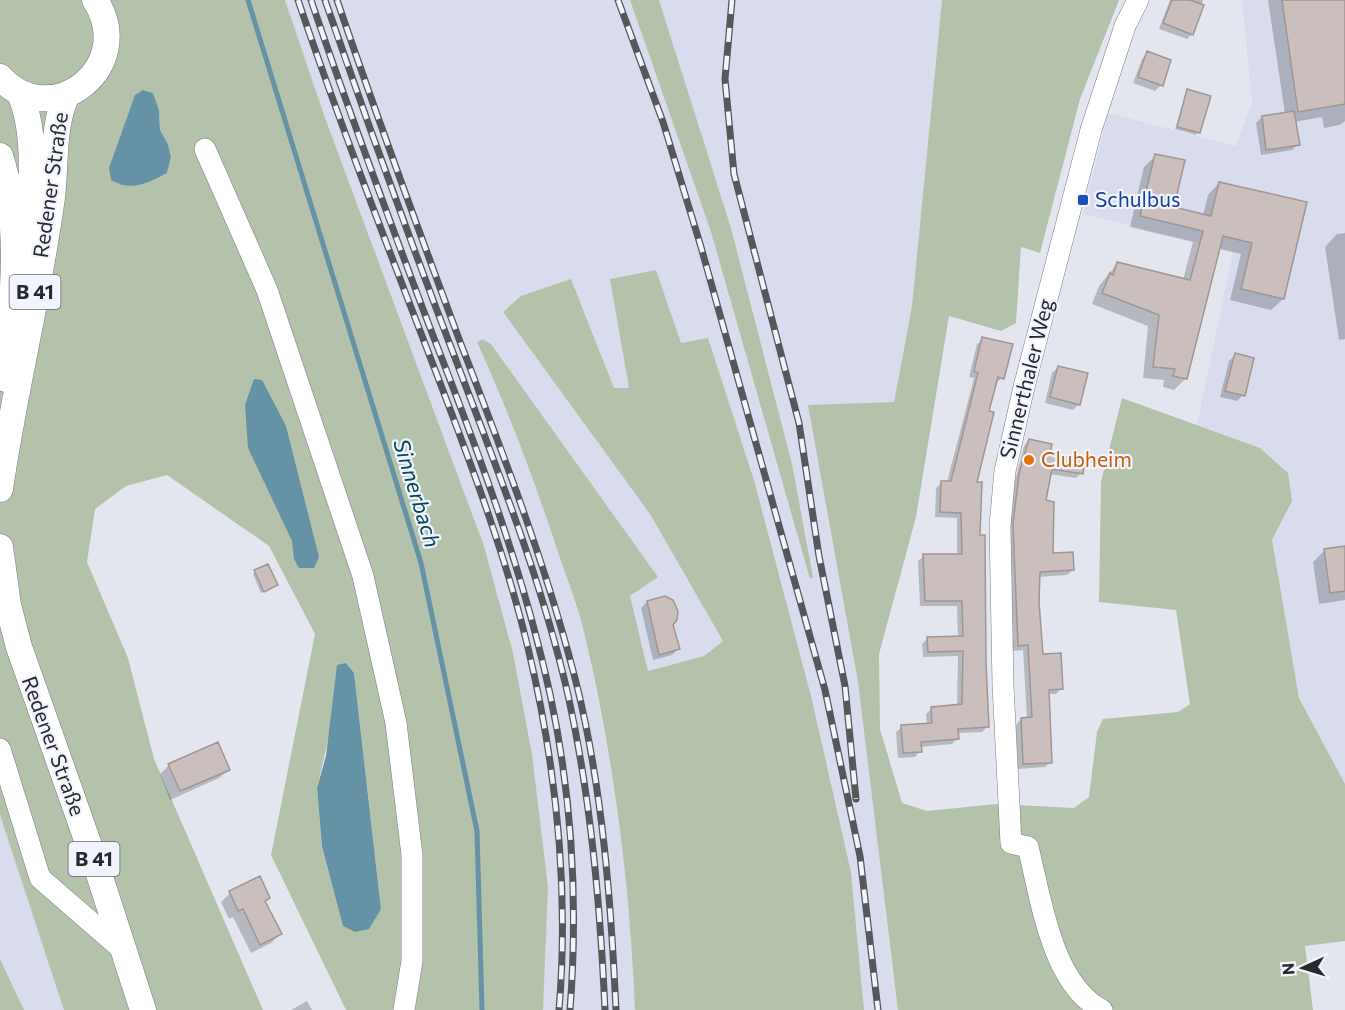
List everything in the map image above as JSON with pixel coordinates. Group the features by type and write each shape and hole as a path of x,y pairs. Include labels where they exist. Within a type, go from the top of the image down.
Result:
{"main road":[{"path":"9,85 47,98 68,94 80,88 96,73 104,56 107,39 104,4"},
{"path":"2,428 20,303 31,192 29,131 9,85"},
{"name":"Redener Straße","path":"0,489 52,197 57,135 63,104 68,94"},
{"name":"B 41","path":"0,156 6,175 12,213 14,278 0,467"},
{"name":"Redener Straße","path":"0,547 8,605 19,647 144,1010"}],"street":[{"name":"Sinnerthaler Weg","path":"1102,1010 1093,1005 1070,982 1059,960 1028,847 1011,843 1002,663 1000,526 1005,471 1024,387 1091,130 1125,26 1138,0"},
{"path":"205,150 267,290 363,576 396,723 412,855 412,961 404,1010"},
{"path":"0,749 40,878 124,951"}],"shaded area":[{"path":"285,0 630,0 711,232 810,579 813,577 792,464 731,228 659,0 942,0 912,306 894,402 809,406 858,682 898,1010 864,1010 851,872 812,700 754,480 708,338 681,344 656,270 611,279 629,388 614,388 571,279 503,312 650,514 723,641 704,656 648,671 630,596 658,577 491,345 482,339 477,342 499,389 543,506 585,634 617,799 632,921 635,1010 543,1010 548,887 532,754 513,653 484,546 324,115"},
{"path":"1242,0 1345,0 1345,784 1299,698 1271,540 1292,501 1260,448 1197,425 1233,251 1083,214 1108,113 1236,146 1252,102"},
{"path":"0,815 64,1010 24,1010 0,959"}],"green space":[{"path":"0,0 285,0 324,115 484,546 513,653 532,754 548,887 543,1010 346,1010 271,855 315,634 269,546 167,475 126,486 95,509 87,562 128,658 154,759 263,1010 64,1010 0,815","holes":["143,90 153,93 159,110 160,130 168,144 171,157 167,173","346,663 354,673 381,909 343,925 322,848 317,788"]},
{"path":"630,0 659,0 731,228 792,464 813,577 810,579 711,232"},
{"path":"942,0 1119,0 1080,99 1040,253 1021,247 1016,323 1001,331 949,316 916,517 879,654 880,729 902,803 927,811 997,804 1074,808 1089,797 1097,732 1103,719 1178,712 1190,704 1176,610 1099,602 1101,482 1122,398 1260,448 1288,473 1292,501 1272,540 1299,698 1345,784 1345,941 1305,946 1313,1010 898,1010 858,682 808,405 894,402 912,306"},
{"path":"656,270 681,343 708,338 754,480 812,700 851,872 864,1010 635,1010 625,869 619,822 604,729 585,636 574,597 532,476 477,342 482,339 491,344 658,577 630,596 648,671 704,656 723,641 650,514 503,312 521,296 571,279 614,388 629,388 610,279"},
{"path":"0,959 24,1010 0,1010"}],"water":[{"path":"143,90 153,93 159,110 160,130 168,144 171,157 167,173 139,185 118,184 111,180 109,168 135,95"},
{"path":"254,379 262,380 286,426 319,557 314,568 299,568 294,559 292,541 248,448 245,405"},
{"path":"346,663 354,673 381,909 369,929 355,932 343,926 322,847 317,788 326,756 337,665"}],"building":[{"path":"1172,0 1190,0 1204,5 1193,35 1163,23"},
{"path":"1282,0 1345,0 1345,104 1298,112"},
{"path":"1147,51 1171,60 1163,86 1138,77"},
{"path":"1187,89 1211,96 1200,133 1177,127"},
{"path":"1294,111 1300,145 1266,150 1262,116"},
{"path":"1155,154 1185,160 1174,207 1211,216 1219,182 1307,202 1284,299 1241,289 1252,243 1223,236 1187,379 1173,376 1175,369 1153,367 1159,315 1102,293 1110,273 1113,275 1117,262 1190,280 1203,231 1140,216"},
{"path":"982,337 1013,344 1004,379 998,377 989,411 994,412 977,482 982,482 980,535 985,535 989,727 958,729 959,739 921,742 922,752 903,753 901,725 932,723 931,707 962,704 963,651 928,652 927,637 963,636 962,601 925,601 923,554 962,554 961,513 940,512 941,481 951,481 978,373 974,371"},
{"path":"1235,353 1254,358 1245,396 1225,391"},
{"path":"1058,366 1088,373 1080,405 1050,397"},
{"path":"1029,439 1052,444 1050,454 1085,460 1083,474 1052,469 1046,500 1054,502 1053,553 1073,552 1074,570 1040,572 1039,602 1043,654 1061,653 1063,689 1049,690 1052,763 1023,764 1021,718 1032,717 1028,645 1018,646 1013,524 1019,474"},
{"path":"1345,546 1345,591 1330,593 1324,549"},
{"path":"268,564 278,585 264,592 254,570"},
{"path":"665,596 673,600 678,611 677,620 673,625 680,649 659,655 647,601"},
{"path":"218,742 230,770 180,791 168,764"},
{"path":"260,876 270,898 265,901 282,934 260,945 243,909 238,911 229,891"}],"waterway":[{"name":"Sinnerbach","path":"248,0 421,563 477,831 482,1010"}],"railway":[{"path":"298,0 347,138 473,471 519,612 538,692 558,828 562,919 559,1010"},
{"path":"311,0 370,167 498,511 539,648 558,733 568,811 573,891 570,1010"},
{"path":"325,0 406,228 518,527 557,652 583,773 597,891 605,1010"},
{"path":"337,0 412,212 524,512 566,645 587,729 600,809 616,1010"},
{"path":"618,0 663,122 701,247 825,690 860,856 878,1010"},
{"path":"732,0 725,79 734,174 799,423 819,556 845,686 856,799"}],"place":[{"name":"Schulbus","path":"1083,200"},
{"name":"Clubheim","path":"1029,460"}]}
